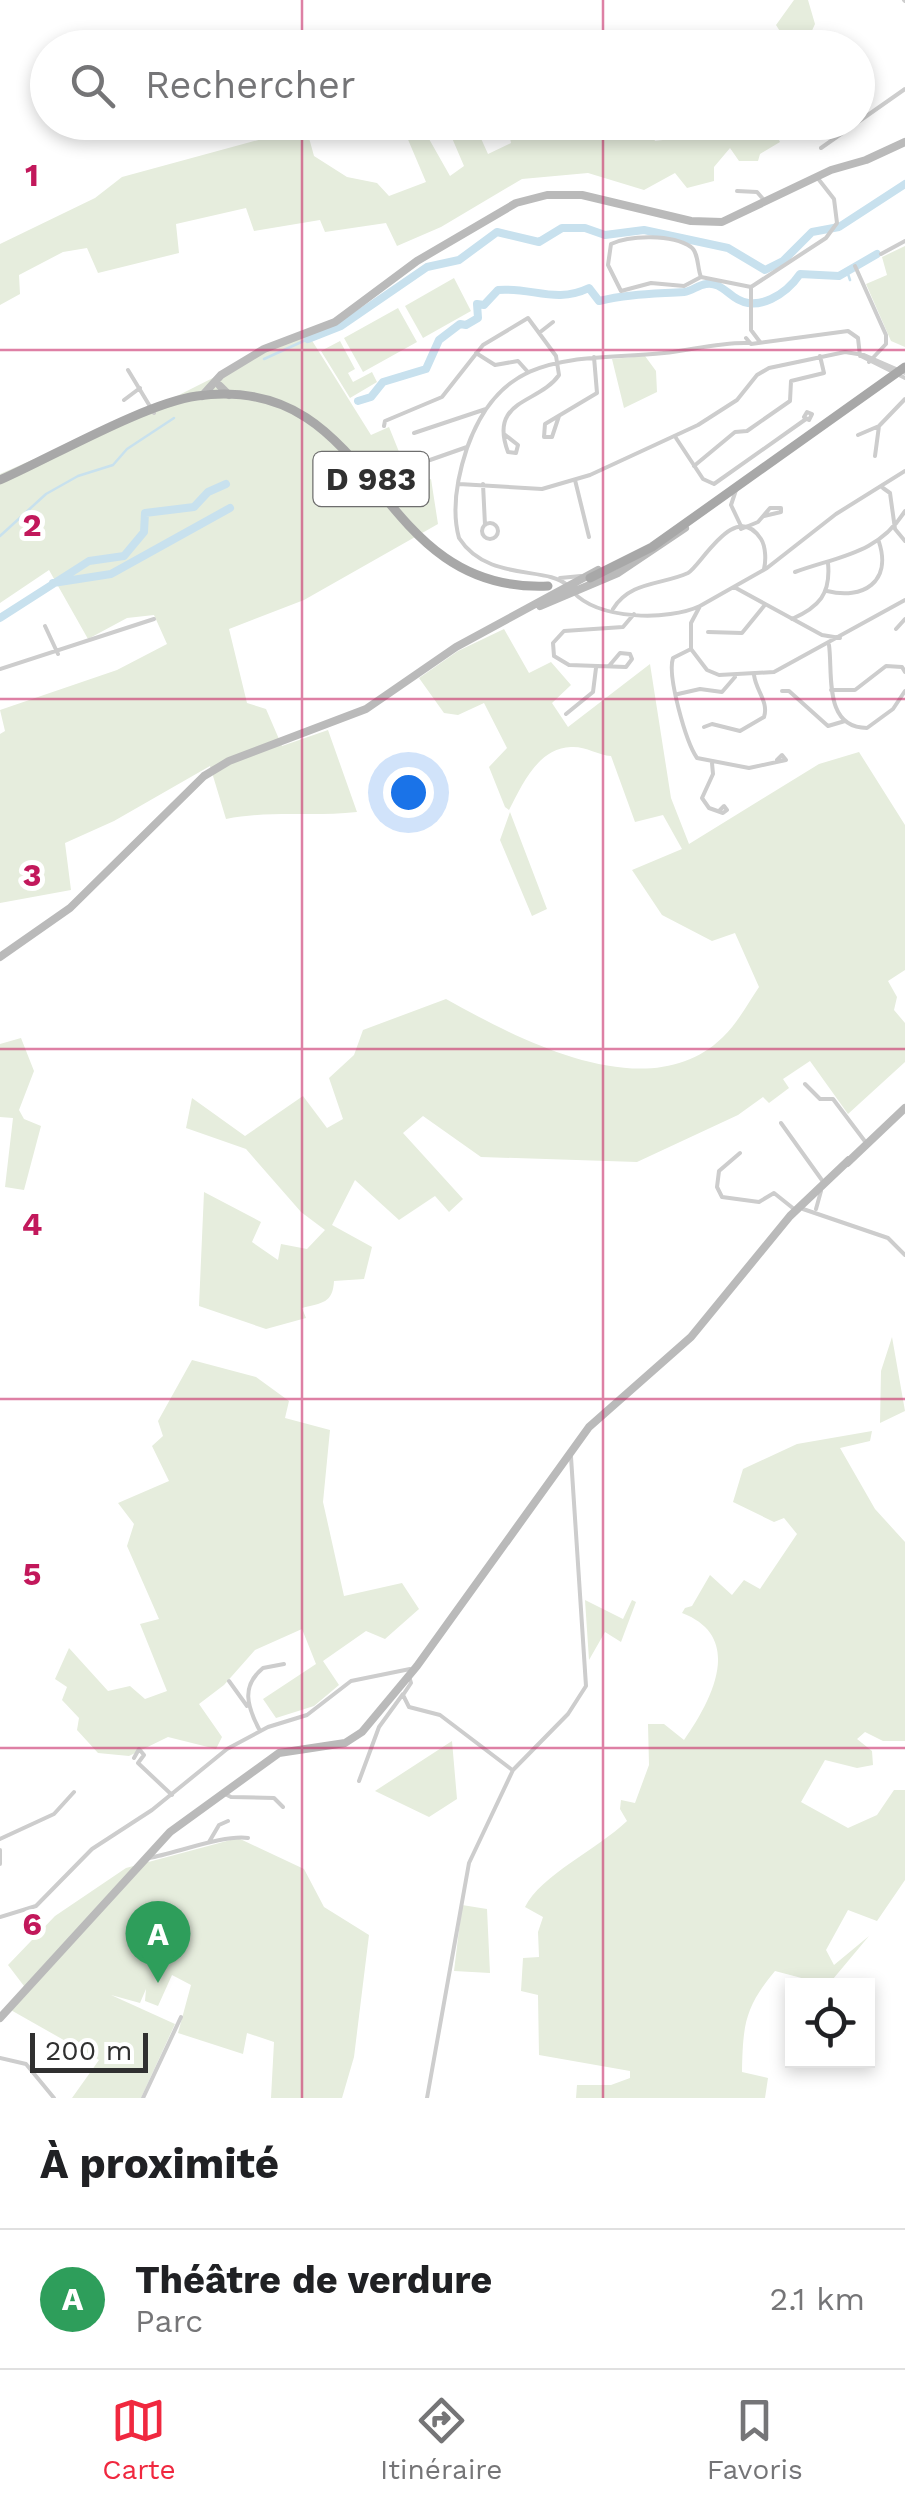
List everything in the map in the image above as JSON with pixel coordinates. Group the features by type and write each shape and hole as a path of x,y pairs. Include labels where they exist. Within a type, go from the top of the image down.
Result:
{"main road":[{"path":"701,511 866,386 895,373"},
{"path":"585,577 635,558 895,373"},
{"name":"D 983","path":"170,405 218,393"},
{"name":"D 983","path":"0,480 154,411 218,393 287,409 342,444 406,527 439,556 488,580 560,586"}],"street":[{"path":"875,110 905,89"},
{"path":"821,148 832,140"},
{"path":"218,393 226,372 264,349 335,322 417,261 516,203 547,196 582,195 709,223 722,222 816,176 905,142"},
{"path":"751,338 751,287 833,230 837,223 834,199 816,176"},
{"path":"737,191 756,192 766,202"},
{"path":"700,277 696,254 689,246 641,237 611,244 608,266 621,290 651,283 684,286 700,277 751,287"},
{"path":"883,252 905,241"},
{"path":"855,266 886,335 886,344 870,360"},
{"path":"384,426 385,421 442,398 476,353 528,318 556,362 557,380 514,406 504,434"},
{"path":"539,333 553,322"},
{"path":"860,354 858,338 848,330 787,342 751,338 594,357 556,362 527,372 504,386 486,409 467,448 456,524 464,546 500,567 560,586 582,601 650,618 682,615 734,587 836,514 905,471"},
{"path":"476,353 496,365 518,361 527,372"},
{"path":"459,484 542,489 575,480 675,436 720,411 745,392 757,374 820,356 860,354 895,373"},
{"path":"694,466 735,432 748,430 790,401 790,382 824,373 820,356"},
{"path":"558,416 597,393 594,357"},
{"path":"870,360 895,373"},
{"path":"128,370 154,411"},
{"path":"124,400 140,388"},
{"path":"858,435 879,426 905,400"},
{"path":"414,433 486,409"},
{"path":"675,436 708,484 714,484 806,420"},
{"path":"874,456 879,426"},
{"path":"430,460 467,448"},
{"path":"897,478 890,493 895,529 905,541"},
{"path":"575,480 589,537"},
{"path":"483,484 485,525"},
{"path":"738,486 731,505 741,528 761,538 766,565"},
{"path":"560,586 639,562 738,486"},
{"path":"883,488 890,493"},
{"path":"795,572 828,564 880,542 895,529 905,511"},
{"path":"613,609 630,590 692,571 714,539 754,524 764,516"},
{"path":"827,592 852,596 867,589 883,564 880,542"},
{"path":"792,619 814,607 827,592 828,564"},
{"path":"0,957 51,924 214,770 366,709 490,628 560,586 585,577"},
{"path":"734,587 822,635 840,638"},
{"path":"700,606 691,623 691,649 707,670 736,677 792,666 905,600"},
{"path":"708,632 742,633 764,606"},
{"path":"609,666 596,668 559,661 552,650 556,636 564,631 623,626 634,614"},
{"path":"682,615 691,623"},
{"path":"0,669 58,654 124,625 154,618"},
{"path":"896,629 905,619"},
{"path":"45,626 58,654"},
{"path":"822,635 828,645 834,706 845,721"},
{"path":"691,649 673,658 671,665 688,745 698,758 757,768 777,760"},
{"path":"832,690 854,690 886,666 902,667 905,672"},
{"path":"566,714 593,692 596,668"},
{"path":"704,727 712,724 740,731 760,721 766,711 754,675"},
{"path":"678,694 700,689 722,692 736,677"},
{"path":"782,691 790,691 828,726 845,721 867,728 893,709 905,691"},
{"path":"712,762 714,774 702,798 709,808 720,810"},
{"path":"805,1084 820,1099 833,1099 866,1144"},
{"path":"0,2018 144,1858 224,1793 279,1753 352,1740 409,1676 599,1417 691,1337 777,1234 905,1108"},
{"path":"781,1123 823,1186"},
{"path":"740,1153 719,1171 722,1197 758,1202 774,1193 822,1216 892,1240 905,1255"},
{"path":"427,2098 469,1863 513,1770 568,1714 587,1682 570,1453"},
{"path":"250,1710 247,1696 256,1674 268,1665 284,1664"},
{"path":"1,1914 36,1906 90,1852 172,1794 216,1756 260,1731 307,1715 346,1683 389,1672 409,1676"},
{"path":"389,1672 409,1676"},
{"path":"359,1781 384,1717 412,1683 409,1676"},
{"path":"229,1681 260,1731"},
{"path":"403,1694 409,1708 440,1715 513,1770"},
{"path":"134,1758 139,1749 144,1755 138,1763 172,1794"},
{"path":"0,1840 54,1814 74,1792"},
{"path":"224,1793 274,1798 283,1806"},
{"path":"208,1845 219,1826 228,1820"},
{"path":"144,1858 208,1845 223,1837 248,1838"},
{"path":"0,1850 0,1864"},
{"path":"143,2098 180,2017"},
{"path":"0,2058 26,2064 54,2098"}],"green space":[{"path":"794,0 808,0 815,24 812,30 779,30 776,25"},
{"path":"258,140 310,140 314,156 347,177 377,183 389,196 426,182 408,140 430,140 450,176 464,166 453,140 482,140 488,154 510,140 780,142 760,154 758,161 739,161 730,148 714,167 714,181 687,188 675,173 644,190 588,173 522,179 441,227 397,246 386,223 325,232 320,220 254,231 246,208 176,224 179,253 98,273 87,248 63,252 19,275 20,294 0,305 0,244 95,198 122,177"},
{"path":"905,246 905,347 891,341 866,284 887,275 882,257"},
{"path":"454,278 471,311 423,338 405,306"},
{"path":"398,308 417,342 363,372 344,338"},
{"path":"306,331 371,435 389,427 412,484 431,479 438,524 304,600 229,629 247,703 266,709 282,746 328,730 357,812 226,819 210,766 114,821 65,843 71,890 0,903 0,734 5,731 0,710 117,670 167,644 154,615 127,618 88,639 49,570 0,603 0,474 173,398"},
{"path":"340,341 355,369 348,373 353,382 372,372 377,382 350,398 321,351"},
{"path":"645,356 656,371 657,392 624,408 612,359"},
{"path":"504,629 529,673 551,662 571,685 552,703 568,727 650,664 671,798 689,844 819,764 859,752 905,825 905,970 888,981 897,997 894,1010 905,1023 905,1062 848,1114 810,1061 783,1079 789,1088 769,1103 763,1097 738,1115 637,1162 481,1157 423,1116 403,1133 463,1199 449,1212 435,1196 399,1220 355,1180 332,1225 372,1247 364,1279 334,1281 329,1298 302,1308 306,1318 266,1329 199,1306 204,1192 261,1222 252,1242 278,1260 281,1244 307,1249 325,1230 301,1212 246,1149 186,1128 192,1098 245,1136 303,1096 327,1128 343,1119 329,1078 354,1055 363,1030 446,999 546,1048 622,1068 659,1067 693,1058 723,1037 759,987 735,933 712,941 662,915 632,870 682,849 663,815 635,822 611,756 576,747 559,749 532,769 509,810 505,807 489,767 507,748 484,703 458,715 444,713 419,678 458,651"},
{"path":"510,812 547,909 532,916 500,840"},
{"path":"21,1038 34,1071 19,1110 24,1119 41,1126 24,1190 5,1187 13,1118 0,1117 0,1044"},
{"path":"892,1337 905,1411 880,1423 881,1371"},
{"path":"192,1360 256,1377 289,1401 285,1418 330,1430 323,1502 344,1596 402,1583 419,1609 385,1639 366,1631 323,1661 339,1685 314,1706 276,1718 263,1699 316,1664 302,1629 255,1650 224,1685 199,1704 222,1737 216,1749 168,1737 129,1756 98,1753 77,1730 79,1718 62,1700 67,1687 55,1679 69,1648 108,1691 130,1686 145,1699 167,1691 140,1624 159,1619 127,1546 134,1524 118,1503 169,1481 152,1446 163,1436 158,1421"},
{"path":"872,1431 870,1441 840,1448 875,1509 905,1542 905,1741 883,1741 865,1732 857,1739 872,1751 873,1765 857,1768 825,1760 801,1802 848,1828 877,1815 894,1790 905,1790 905,1880 877,1921 848,1910 826,1950 834,1965 869,1936 834,1978 802,1978 775,1971 757,1996 745,2030 742,2072 768,2078 765,2098 576,2098 577,2085 611,2085 630,2078 630,2071 539,2055 538,1995 521,1991 523,1958 539,1957 538,1932 543,1917 525,1907 556,1873 627,1821 620,1809 621,1800 635,1803 649,1765 648,1724 664,1724 684,1740 704,1707 717,1670 718,1653 713,1637 682,1613 692,1606 710,1575 732,1595 744,1580 760,1589 797,1534 784,1518 774,1522 733,1502 743,1469 797,1444"},
{"path":"585,1600 623,1619 632,1600 636,1602 621,1642 605,1632 589,1660"},
{"path":"452,1741 457,1799 429,1817 375,1791"},
{"path":"238,1838 304,1869 324,1907 369,1935 354,2057 342,2098 271,2098 274,2042 247,2033 243,2054 178,2033 191,1985 172,1975 158,2006 145,2001 146,1989 140,2003 111,1995 175,2024 141,2098 72,2098 99,2060 9,2009 24,1986 8,1965 55,1916 126,1868"},
{"path":"462,1905 487,1909 490,1973 454,1971"}],"waterway":[{"path":"308,339 341,326 427,267 459,260 497,232 539,242 562,228 585,228 605,235 644,230 728,248 765,270 783,261 812,232 839,227 905,184"},
{"path":"358,401 371,397 383,382 426,369 439,340 460,324 478,318 477,304 484,305 498,290 566,295 589,288 599,301 684,292 710,284 743,302 753,303 780,294 800,274 839,276 877,254"},
{"path":"848,274 850,280"},
{"path":"264,359 308,339"},
{"path":"0,536 46,494 78,476 113,465 127,449 174,418"},
{"path":"0,618 89,561 124,556 144,532 145,513 194,507 208,492 226,484"},
{"path":"53,583 111,574 230,508"}],"place":[{"name":"Théâtre de verdure","path":"158,1983"}]}
